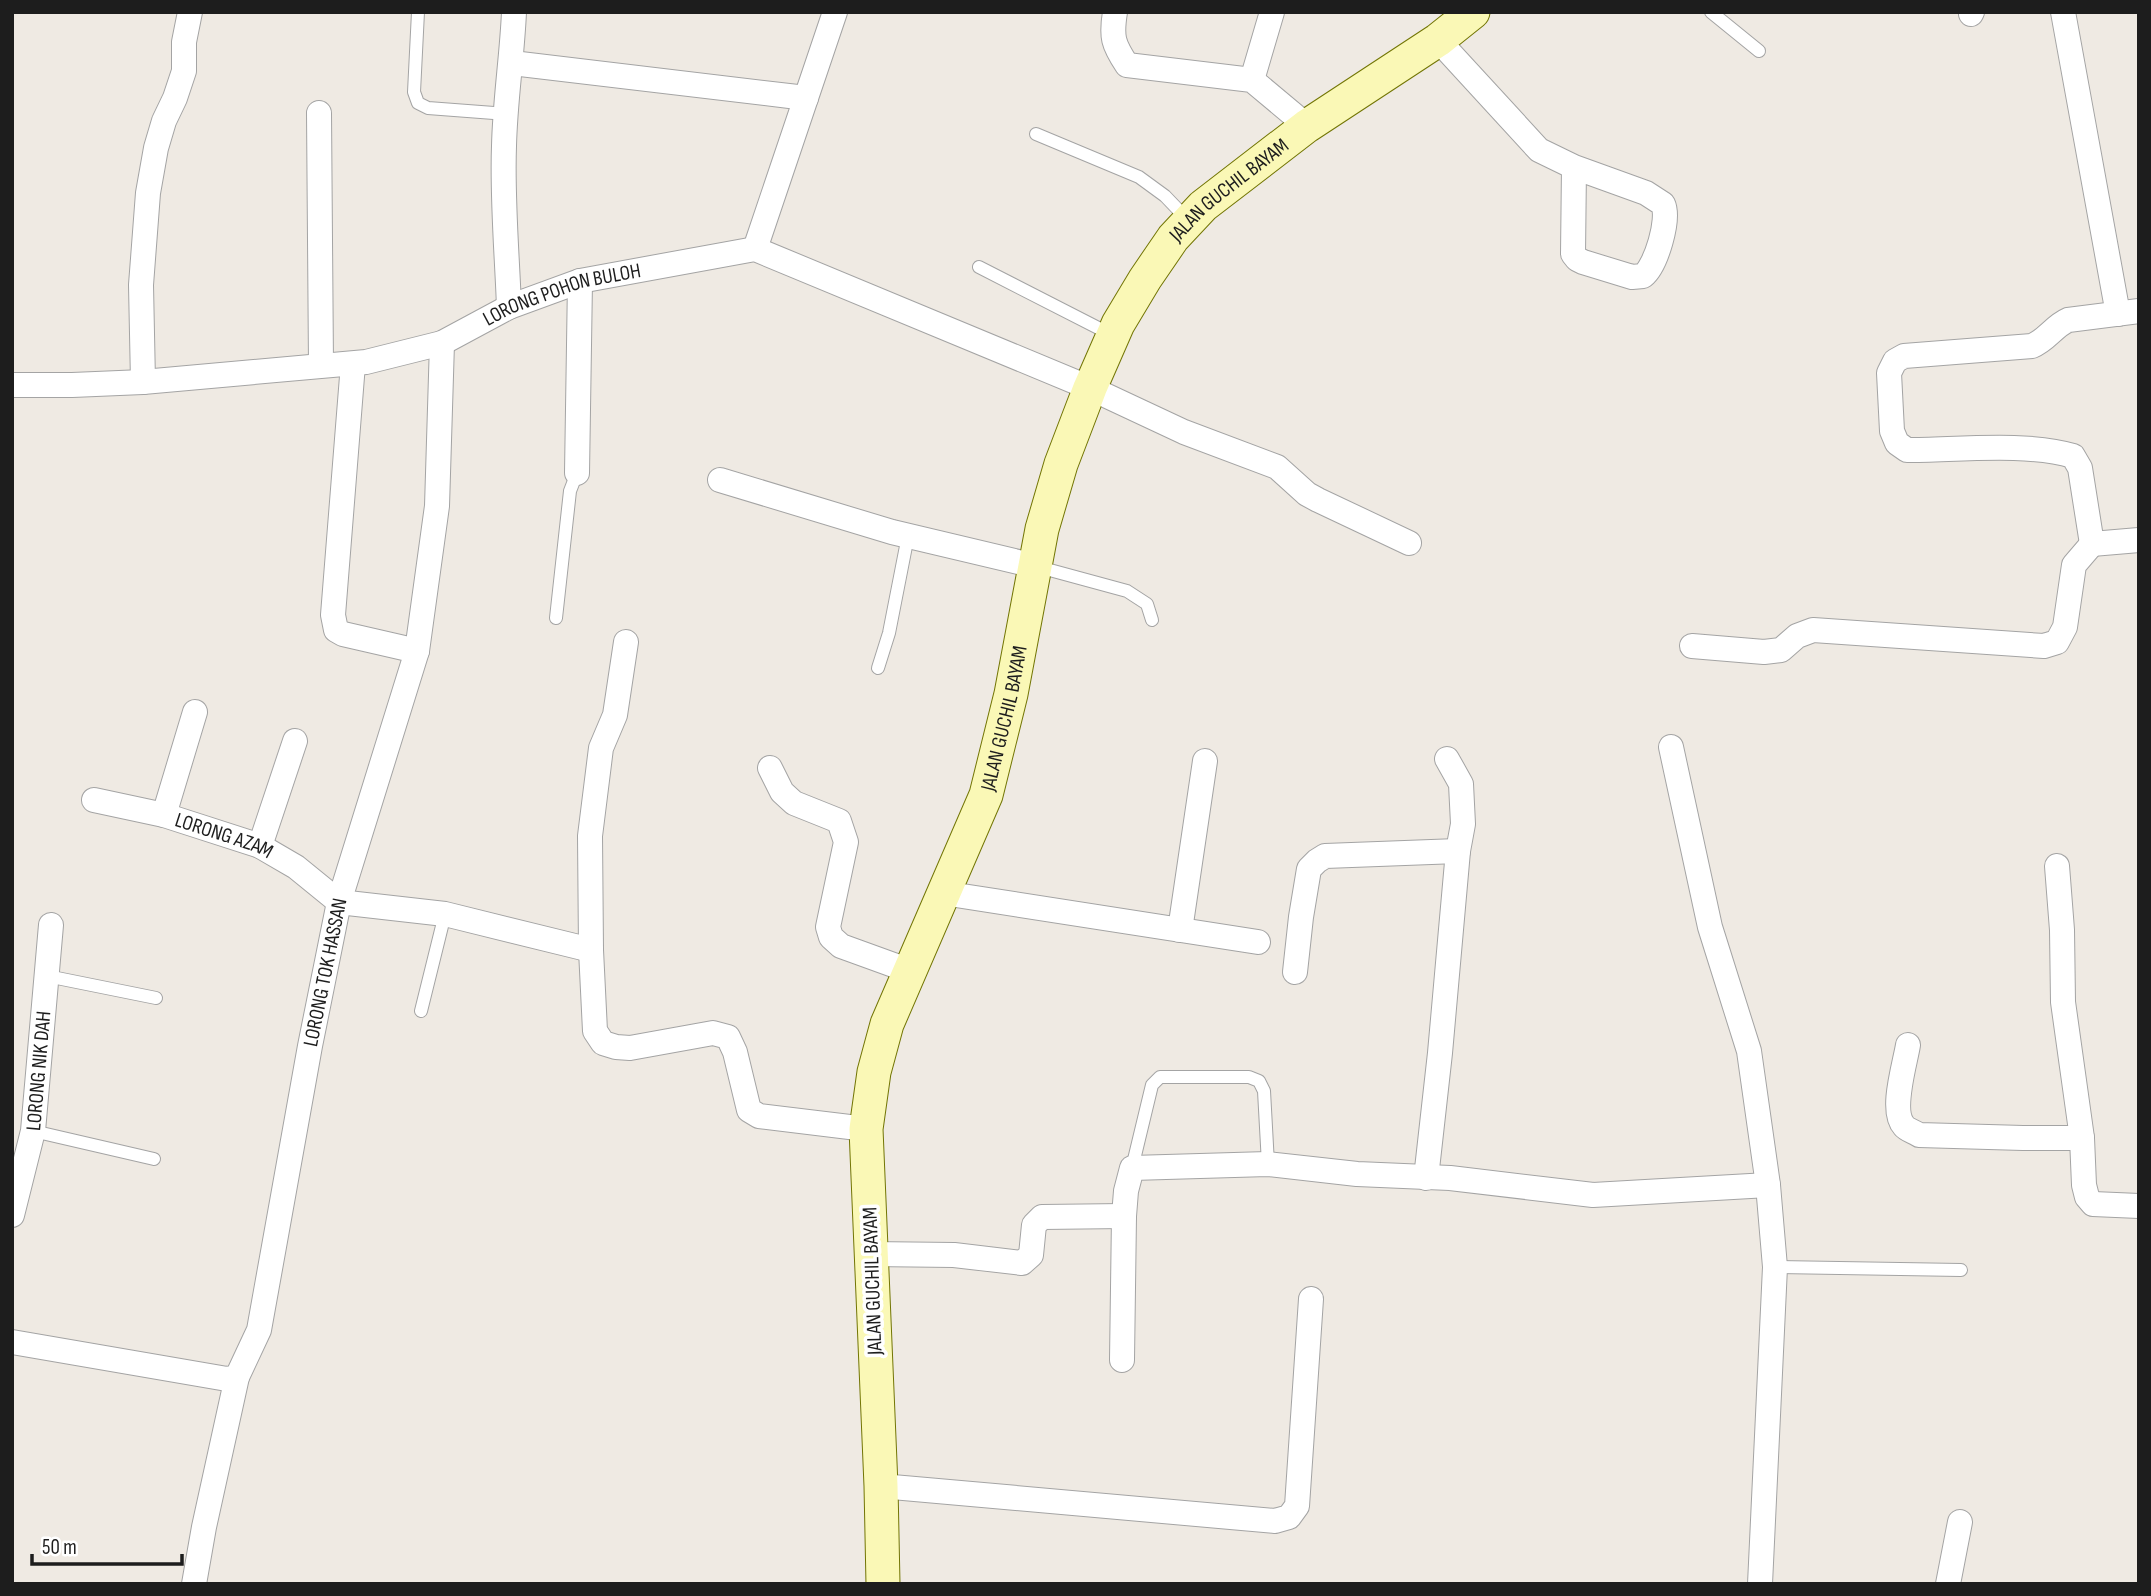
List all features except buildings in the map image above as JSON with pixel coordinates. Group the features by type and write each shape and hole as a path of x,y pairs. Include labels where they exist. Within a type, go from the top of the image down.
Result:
{"main road":[{"name":"JALAN GUCHIL BAYAM","path":"883,1584 866,1129 874,1072 887,1024 986,795 1010,694 1042,529 1060,464 1114,336 1144,279 1173,238 1203,206 1230,183 1307,126 1438,40 1473,12"}],"street":[{"path":"143,382 141,285 148,193 156,148 184,71 184,42 190,12"},
{"path":"509,307 504,146 514,12"},
{"path":"835,12 755,249 1090,388 1184,432 1277,467 1307,494 1409,543"},
{"path":"1115,12 1111,32 1117,50 1127,65 1252,80 1307,126"},
{"path":"1252,80 1272,12"},
{"path":"2063,12 2128,312 2068,320 2041,343 2032,346 1903,356 1895,361 1889,373 1892,432 1897,443 1908,450 2020,449 2058,451 2073,456 2080,468 2092,544"},
{"path":"1438,40 1539,150 1574,167 1646,193 1663,204 1666,216 1658,248 1650,268 1643,276 1632,277 1583,262 1573,254 1574,167"},
{"path":"512,63 806,98"},
{"path":"319,113 321,365"},
{"name":"LORONG POHON BULOH","path":"12,385 143,382 353,364 442,343 509,307 580,281 755,249"},
{"path":"577,473 580,281"},
{"name":"LORONG TOK HASSAN","path":"194,1584 237,1377 259,1329 339,902 417,652 437,506 442,343"},
{"path":"353,364 334,615 336,630 343,635 417,652"},
{"path":"720,480 908,536 1035,566"},
{"path":"1692,646 1764,652 1781,650 1797,636 1813,630 2044,646 2057,642 2065,627 2074,565 2092,544 2139,540"},
{"path":"626,642 615,715 601,748 590,836 595,1031 603,1043 630,1048 713,1033 728,1037 735,1052 749,1110 760,1116 866,1129"},
{"path":"164,815 195,712"},
{"path":"260,846 295,741"},
{"path":"1671,747 1710,927 1749,1051 1768,1185 1775,1266 1760,1584"},
{"path":"1426,1178 1458,851 1463,824 1461,784 1447,759"},
{"path":"1180,930 1205,761"},
{"path":"770,768 782,792 794,803 839,821 843,830 846,842 828,928 831,937 841,946 910,971"},
{"name":"LORONG AZAM","path":"94,800 164,815 260,846 296,867 339,902"},
{"path":"1295,972 1305,893 1310,869 1317,860 1325,856 1458,851"},
{"path":"2057,866 2062,930 2063,1002 2082,1138 2084,1185 2087,1197 2094,1204 2139,1206"},
{"path":"943,893 1258,942"},
{"path":"339,902 446,914 591,950"},
{"name":"LORONG NIK DAH","path":"12,1215 33,1131 51,925"},
{"path":"1908,1045 1899,1093 1899,1115 1904,1126 1919,1135 2082,1138"},
{"path":"1122,1360 1124,1216 1126,1191 1132,1168 1268,1164 1451,1178 1593,1195 1768,1185"},
{"path":"870,1254 954,1255 1022,1264 1031,1255 1034,1225 1042,1217 1124,1216"},
{"path":"881,1486 1275,1521 1289,1517 1297,1506 1311,1299"},
{"path":"12,1342 217,1378 237,1377"},
{"path":"1948,1584 1960,1522"}],"lane":[{"path":"418,12 414,92 418,103 428,108 507,114"},
{"path":"1711,12 1759,51"},
{"path":"1035,134 1139,177 1165,196 1189,221"},
{"path":"979,267 1114,336"},
{"path":"556,618 570,491 577,473"},
{"path":"878,668 889,633 908,536"},
{"path":"1035,566 1127,591 1147,604 1152,620"},
{"path":"421,1011 446,914"},
{"path":"47,976 156,998"},
{"path":"1132,1168 1152,1085 1155,1080 1166,1077 1249,1077 1259,1081 1264,1091 1268,1164"},
{"path":"33,1131 153,1159"},
{"path":"1775,1266 1961,1270"}]}
